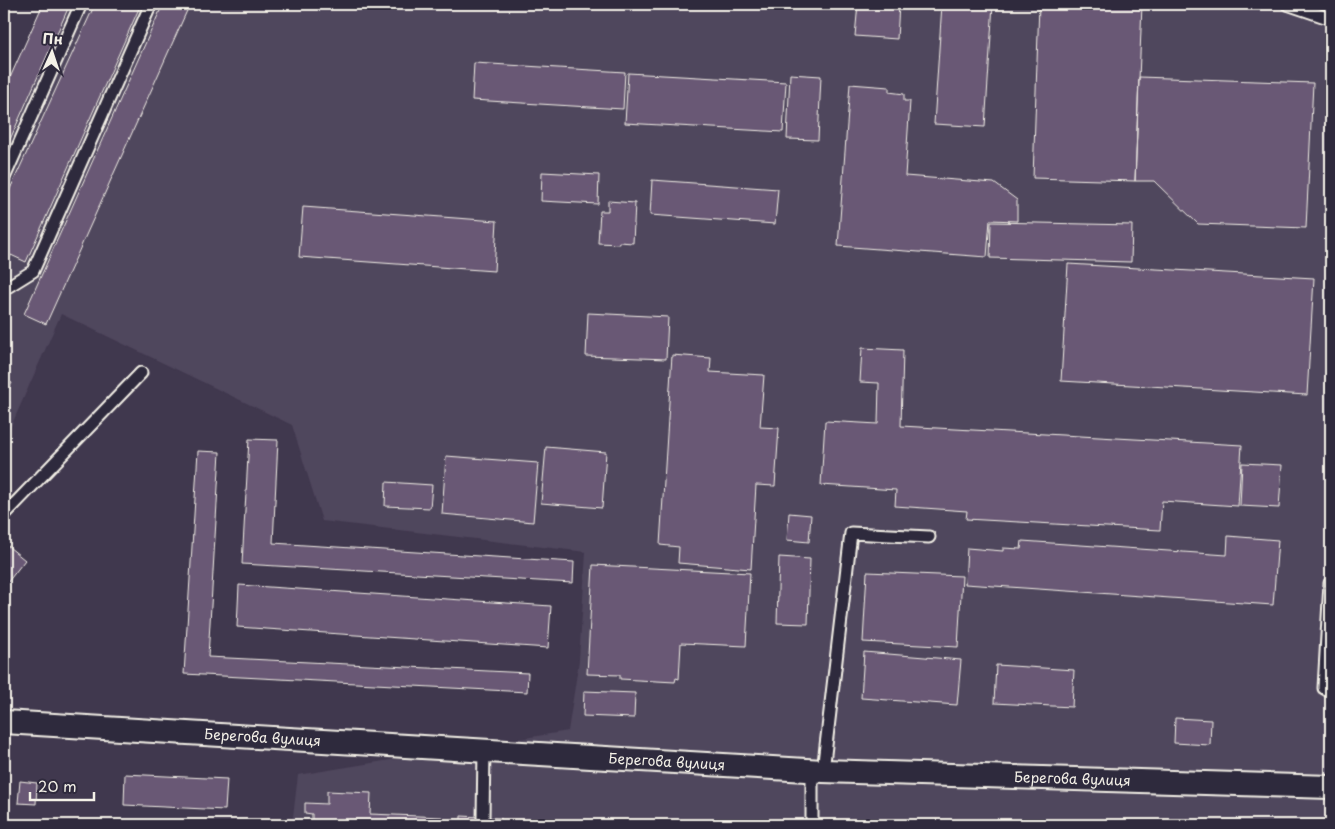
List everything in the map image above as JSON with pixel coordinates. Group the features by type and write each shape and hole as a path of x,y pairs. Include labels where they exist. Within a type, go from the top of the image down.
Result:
{"street":[{"name":"Берегова вулиця","path":"4,722 817,770 1331,787"}],"lane":[{"path":"4,178 81,4"},
{"path":"4,289 33,271 151,4"},
{"path":"1287,4 1331,19"},
{"path":"4,515 141,373"},
{"path":"812,825 817,770 851,533 929,537"},
{"path":"1331,582 1324,688 1331,692"},
{"path":"483,818 484,751"}],"shaded area":[{"path":"43,4 1331,4 1331,825 292,825 298,775 568,731 579,660 586,552 322,521 292,425 61,314 4,442 4,91"}],"building":[{"path":"43,4 70,4 4,153 4,91"},
{"path":"95,4 141,4 26,262 11,255 4,269 4,202"},
{"path":"163,4 190,4 46,324 24,314"},
{"path":"858,4 899,4 897,39 855,36"},
{"path":"942,4 993,4 985,127 934,124"},
{"path":"1039,4 1142,4 1135,181 1033,178"},
{"path":"474,63 625,72 623,109 472,100"},
{"path":"628,73 786,82 783,132 625,123"},
{"path":"790,74 821,76 818,140 787,139"},
{"path":"1139,77 1313,83 1306,228 1198,224 1154,181 1135,181"},
{"path":"850,84 889,87 889,92 904,94 904,101 910,101 905,176 994,183 1017,200 1017,221 990,220 987,257 838,246"},
{"path":"542,172 599,175 598,204 541,201"},
{"path":"652,180 778,189 775,224 650,215"},
{"path":"608,201 635,203 633,243 598,243 600,211 608,211"},
{"path":"303,207 497,221 494,271 299,257"},
{"path":"991,222 1132,225 1131,262 990,258"},
{"path":"1068,264 1314,278 1307,395 1061,381"},
{"path":"588,313 668,317 666,359 586,356"},
{"path":"862,348 903,350 901,426 1242,445 1238,506 1162,501 1160,530 966,519 967,511 895,506 896,490 821,485 825,421 878,424 879,383 860,382"},
{"path":"672,355 711,358 710,372 764,375 760,427 779,428 775,486 756,485 751,569 678,563 679,547 660,545"},
{"path":"4,379 12,383 4,399"},
{"path":"249,439 278,440 273,543 574,562 573,583 242,564"},
{"path":"546,447 606,452 602,508 541,503"},
{"path":"198,451 220,452 208,657 528,673 527,692 184,674"},
{"path":"446,456 538,463 533,522 442,514"},
{"path":"1242,463 1282,465 1279,508 1240,506"},
{"path":"386,482 432,485 430,508 385,506"},
{"path":"789,513 811,515 809,542 787,540"},
{"path":"1228,536 1278,540 1273,605 965,584 967,548 1003,551 1003,548 1021,549 1022,541 1227,555"},
{"path":"4,543 25,560 4,587"},
{"path":"779,557 810,559 808,624 777,623"},
{"path":"593,565 750,573 746,646 681,643 679,679 676,678 675,682 620,679 620,675 587,674"},
{"path":"867,572 962,576 958,647 863,642"},
{"path":"239,585 551,606 548,648 237,627"},
{"path":"864,652 961,660 957,705 861,698"},
{"path":"996,665 1074,670 1072,707 994,703"},
{"path":"584,691 635,693 634,718 583,716"},
{"path":"1175,718 1211,720 1210,745 1174,743"},
{"path":"125,774 227,779 225,810 124,805"},
{"path":"20,781 37,783 36,804 18,803"},
{"path":"327,791 371,793 370,814 442,817 441,825 312,825 312,814 305,813 305,803 327,804"},
{"path":"461,816 501,818 501,825 461,825"}]}
